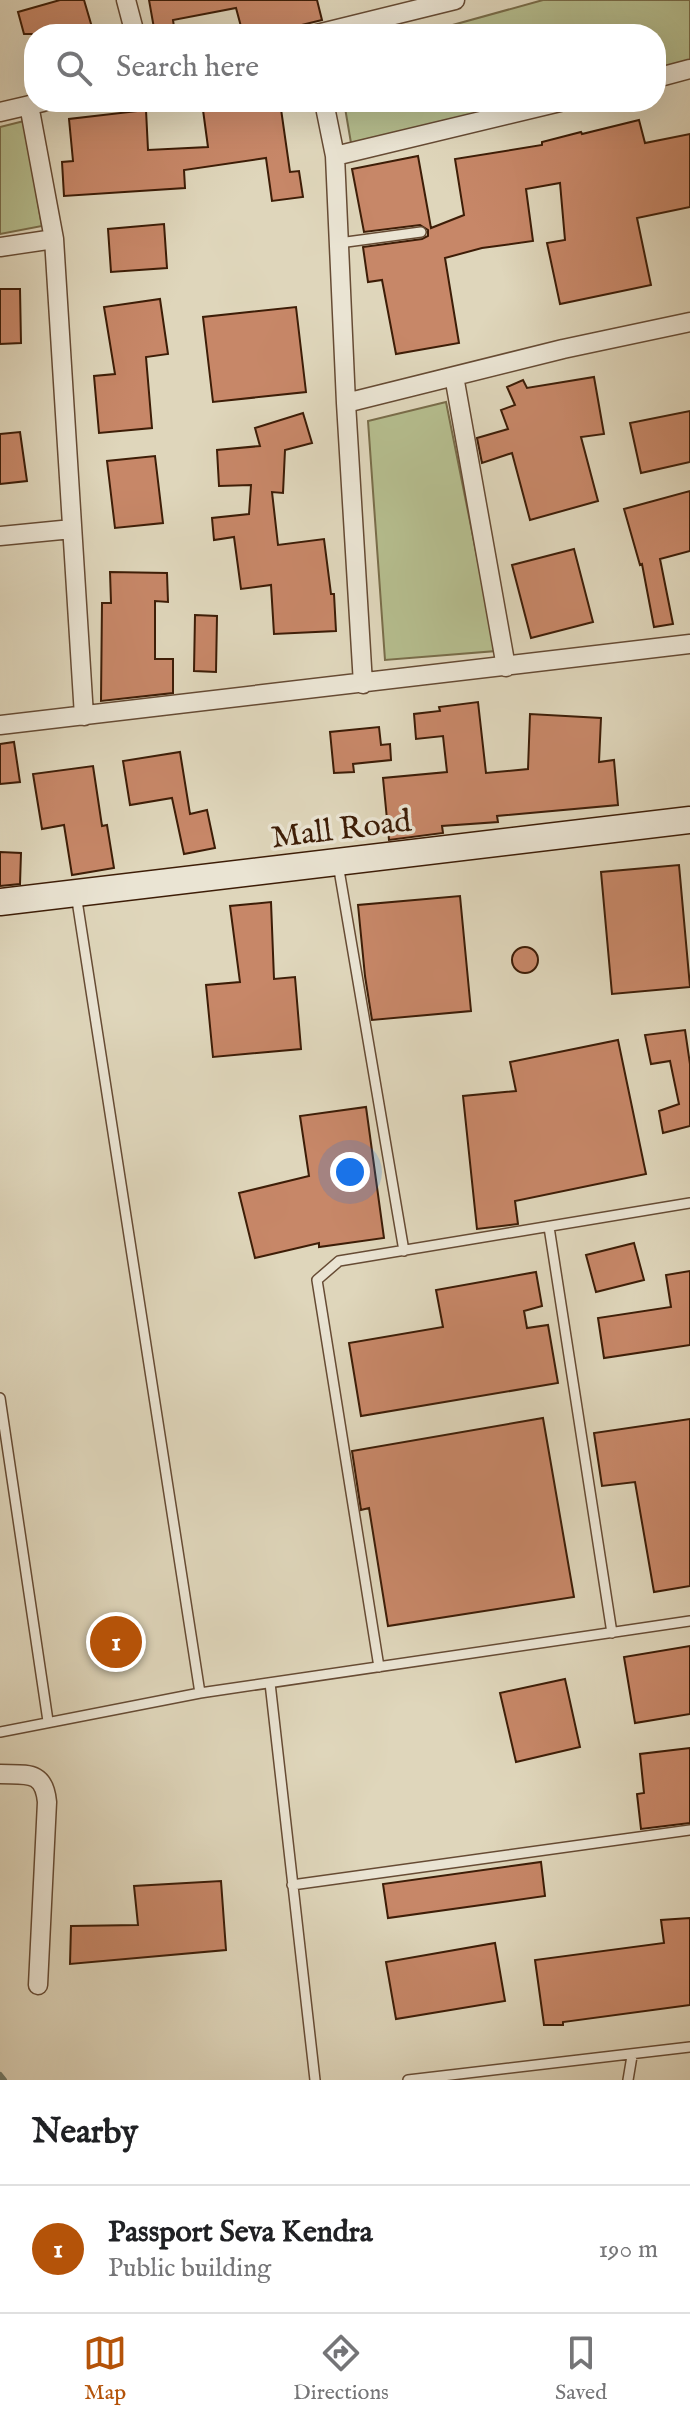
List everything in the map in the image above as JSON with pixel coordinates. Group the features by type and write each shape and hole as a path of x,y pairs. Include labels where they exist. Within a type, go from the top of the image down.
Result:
{"street":[{"path":"126,0 132,24"},
{"path":"358,24 455,0"},
{"path":"666,75 690,69"},
{"path":"0,112 24,107"},
{"path":"37,112 54,239 84,716"},
{"path":"326,112 335,156 363,684"},
{"path":"335,156 518,112"},
{"path":"0,247 54,239"},
{"path":"346,403 563,349 690,322"},
{"path":"454,376 506,667"},
{"path":"0,536 72,529"},
{"path":"0,725 690,644"},
{"name":"Mall Road","path":"0,902 77,900 635,837 690,820"},
{"path":"635,837 690,838"},
{"path":"0,919 77,900"},
{"path":"0,1774 30,1775 41,1779 46,1787 38,1985"}],"lane":[{"path":"339,243 421,232"},
{"path":"339,870 404,1251"},
{"path":"77,900 200,1693"},
{"path":"379,1667 317,1280 339,1261 690,1203"},
{"path":"549,1227 612,1633"},
{"path":"0,1398 48,1721"},
{"path":"0,1732 200,1693 690,1621"},
{"path":"270,1683 315,2080"},
{"path":"292,1885 690,1830"},
{"path":"408,2080 690,2047"},
{"path":"628,2080 632,2056"}],"green space":[{"path":"543,0 690,0 690,63 666,69 666,24 456,24"},
{"path":"346,112 483,112 351,143"},
{"path":"24,121 42,226 0,234 0,127"},
{"path":"446,402 496,651 385,660 368,421"}],"building":[{"path":"60,0 84,0 91,24 24,24 24,34 18,12"},
{"path":"149,0 317,0 322,20 306,24 240,24 236,8 173,20 174,24 153,24"},
{"path":"146,112 148,150 208,147 203,112 281,112 290,172 299,171 303,197 272,201 266,158 184,170 185,188 64,196 62,162 73,161 69,119"},
{"path":"639,120 645,143 690,134 690,207 637,218 651,285 560,304 547,243 565,240 560,183 526,189 533,241 482,248 445,258 459,343 396,354 382,280 368,282 363,247 422,239 428,236 428,230 420,225 364,232 352,169 418,156 431,228 464,215 455,159 542,145 542,142"},
{"path":"164,224 167,268 111,272 108,229"},
{"path":"0,289 20,289 21,343 0,344"},
{"path":"160,299 168,354 146,357 152,428 99,433 94,376 115,374 104,307"},
{"path":"296,307 306,392 213,402 203,317"},
{"path":"594,377 604,434 581,437 598,501 530,520 512,453 482,463 477,438 508,429 501,410 515,405 507,387 523,380 527,388"},
{"path":"690,411 690,462 641,473 630,423"},
{"path":"303,413 312,443 285,450 283,493 272,492 278,545 324,539 331,594 334,594 336,631 274,634 271,585 241,589 234,537 214,540 212,518 249,514 251,485 219,486 217,450 260,446 255,428"},
{"path":"20,432 27,481 0,484 0,434"},
{"path":"155,456 163,523 115,528 107,461"},
{"path":"690,491 690,551 660,559 673,624 654,627 642,564 624,509"},
{"path":"574,549 593,622 531,638 512,565"},
{"path":"110,572 167,573 168,602 155,601 155,659 173,659 173,693 101,701 102,603 111,603"},
{"path":"195,615 217,616 216,672 194,671"},
{"path":"478,702 486,773 528,769 530,714 601,718 599,762 614,760 618,805 497,816 498,822 442,826 443,833 389,840 383,778 447,772 443,736 416,739 414,714"},
{"path":"379,727 381,745 390,744 391,760 353,764 354,772 334,773 330,732"},
{"path":"14,742 20,782 0,784 0,744"},
{"path":"180,752 190,814 207,810 215,848 184,854 172,798 130,805 123,761"},
{"path":"93,766 102,826 107,825 114,868 72,875 64,825 42,829 33,774"},
{"path":"0,852 21,853 20,884 0,886"},
{"path":"679,865 690,987 612,994 601,872"},
{"path":"460,896 471,1011 372,1020 358,905"},
{"path":"271,902 274,979 295,977 301,1049 213,1057 206,985 240,982 230,906"},
{"path":"525,947 534,951 538,960 534,969 525,973 516,969 512,960 516,951"},
{"path":"685,1030 690,1064 690,1126 663,1133 659,1111 679,1104 670,1061 651,1064 645,1035"},
{"path":"618,1040 646,1174 515,1201 518,1224 477,1229 463,1096 516,1091 510,1062"},
{"path":"366,1107 384,1238 319,1247 319,1243 255,1258 239,1193 309,1176 300,1116"},
{"path":"634,1243 644,1280 596,1292 586,1255"},
{"path":"690,1271 690,1345 604,1358 598,1318 671,1307 666,1275"},
{"path":"536,1272 542,1306 524,1311 527,1328 548,1325 558,1383 361,1416 349,1343 443,1327 436,1290"},
{"path":"543,1418 574,1597 388,1626 369,1508 361,1510 352,1451"},
{"path":"690,1419 690,1586 654,1592 635,1482 602,1486 594,1433"},
{"path":"690,1646 690,1714 635,1723 624,1657"},
{"path":"565,1679 580,1747 516,1762 500,1693"},
{"path":"690,1748 690,1823 641,1829 637,1794 644,1793 640,1754"},
{"path":"541,1862 545,1896 388,1918 383,1884"},
{"path":"221,1881 226,1950 70,1964 71,1926 138,1925 134,1886"},
{"path":"690,1918 690,2005 563,2022 563,2025 544,2025 535,1960 664,1943 661,1920"},
{"path":"495,1943 505,2001 396,2019 386,1962"}],"waterway":[{"path":"0,2075 4,2080"}],"place":[{"name":"Passport Seva Kendra","path":"116,1642"}]}
